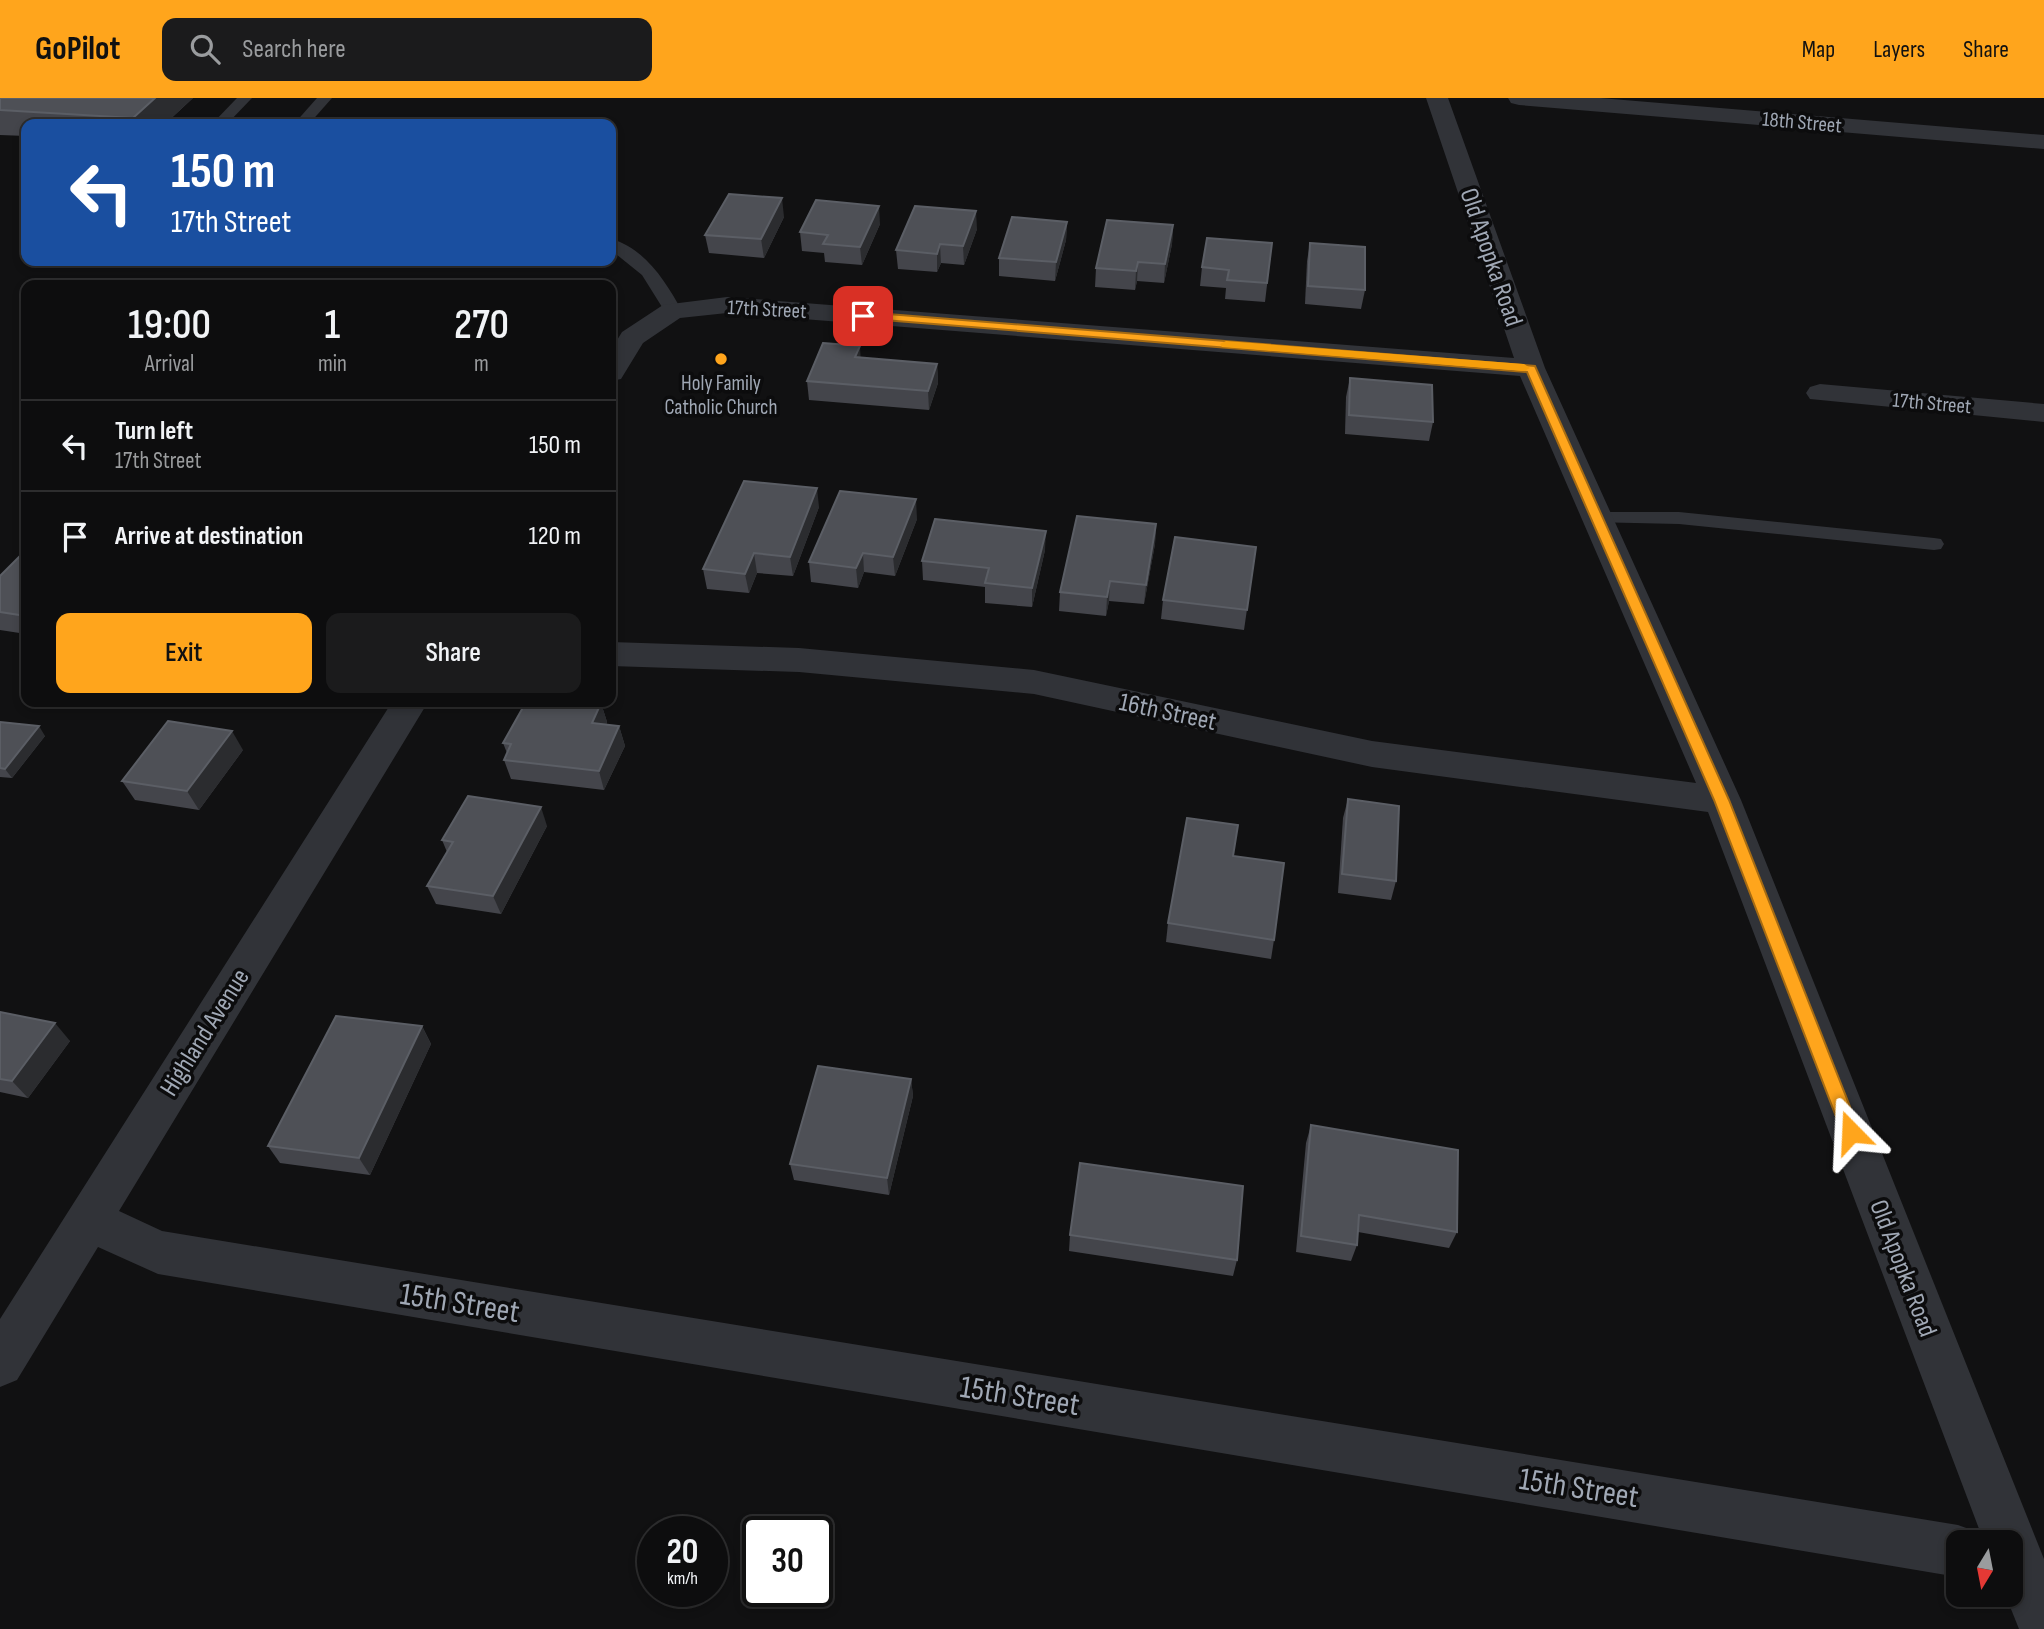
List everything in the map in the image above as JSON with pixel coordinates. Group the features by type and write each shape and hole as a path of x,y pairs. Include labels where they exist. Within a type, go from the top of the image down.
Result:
{"street":[{"name":"Old Apopka Road","path":"1437,98 1531,368 1722,800 2010,1530"},
{"name":"18th Street","path":"1519,98 2044,142"},
{"name":"17th Street","path":"673,311 727,305 1531,368"},
{"path":"616,365 632,338 673,311"},
{"name":"17th Street","path":"1820,393 2044,412"},
{"name":"16th Street","path":"616,654 799,660 1034,682 1372,754 1722,800"},
{"name":"Highland Avenue","path":"0,1363 87,1219 408,707"},
{"name":"15th Street","path":"87,1219 158,1252 1946,1549"},
{"name":"Old Apopka Road","path":"2023,1565 2044,1624"}],"lane":[{"path":"224,119 245,98"},
{"path":"306,119 325,98"},
{"path":"616,246 653,274 673,311"},
{"path":"1597,518 1679,518 1934,544"}],"building":[{"path":"0,98 155,98 133,118 0,110"},
{"path":"729,194 782,198 761,239 705,235"},
{"path":"816,200 879,206 860,247 823,244 828,235 800,232"},
{"path":"915,206 976,211 963,246 940,244 937,254 896,250"},
{"path":"1012,217 1067,222 1056,262 999,258"},
{"path":"1107,220 1173,225 1165,264 1138,262 1136,271 1096,268"},
{"path":"1207,238 1272,243 1267,283 1227,280 1229,270 1202,267"},
{"path":"1310,243 1365,247 1365,290 1308,286"},
{"path":"823,343 860,346 855,357 937,364 928,391 807,381"},
{"path":"1350,378 1432,385 1433,422 1349,415"},
{"path":"744,481 817,488 790,557 754,553 745,574 703,569"},
{"path":"840,491 916,499 893,557 863,553 856,568 809,562"},
{"path":"1077,516 1156,524 1146,585 1110,581 1107,597 1060,592"},
{"path":"935,519 1046,531 1032,588 985,583 989,568 922,561"},
{"path":"1175,537 1256,547 1247,610 1163,600"},
{"path":"21,555 21,615 0,612 0,576"},
{"path":"523,707 599,707 592,723 619,726 599,771 504,760 511,744 503,743"},
{"path":"168,721 232,731 187,791 122,781"},
{"path":"0,722 39,726 5,769 0,768"},
{"path":"468,796 541,807 493,896 427,886 453,842 442,840"},
{"path":"1348,799 1399,806 1396,881 1342,874"},
{"path":"1187,818 1238,825 1233,856 1284,863 1274,940 1168,923"},
{"path":"0,1012 55,1023 12,1081 0,1079"},
{"path":"336,1016 422,1026 359,1158 268,1146"},
{"path":"818,1066 911,1079 887,1178 790,1164"},
{"path":"1311,1125 1458,1150 1457,1232 1359,1215 1357,1245 1301,1236"},
{"path":"1080,1163 1243,1186 1237,1260 1070,1235"}],"slow traffic":[{"path":"1226,344 1524,368"}],"place":[{"name":"Holy Family Catholic Church","path":"721,359"}],"route":[{"path":"863,316 1531,368 1722,800 1851,1132"}]}
